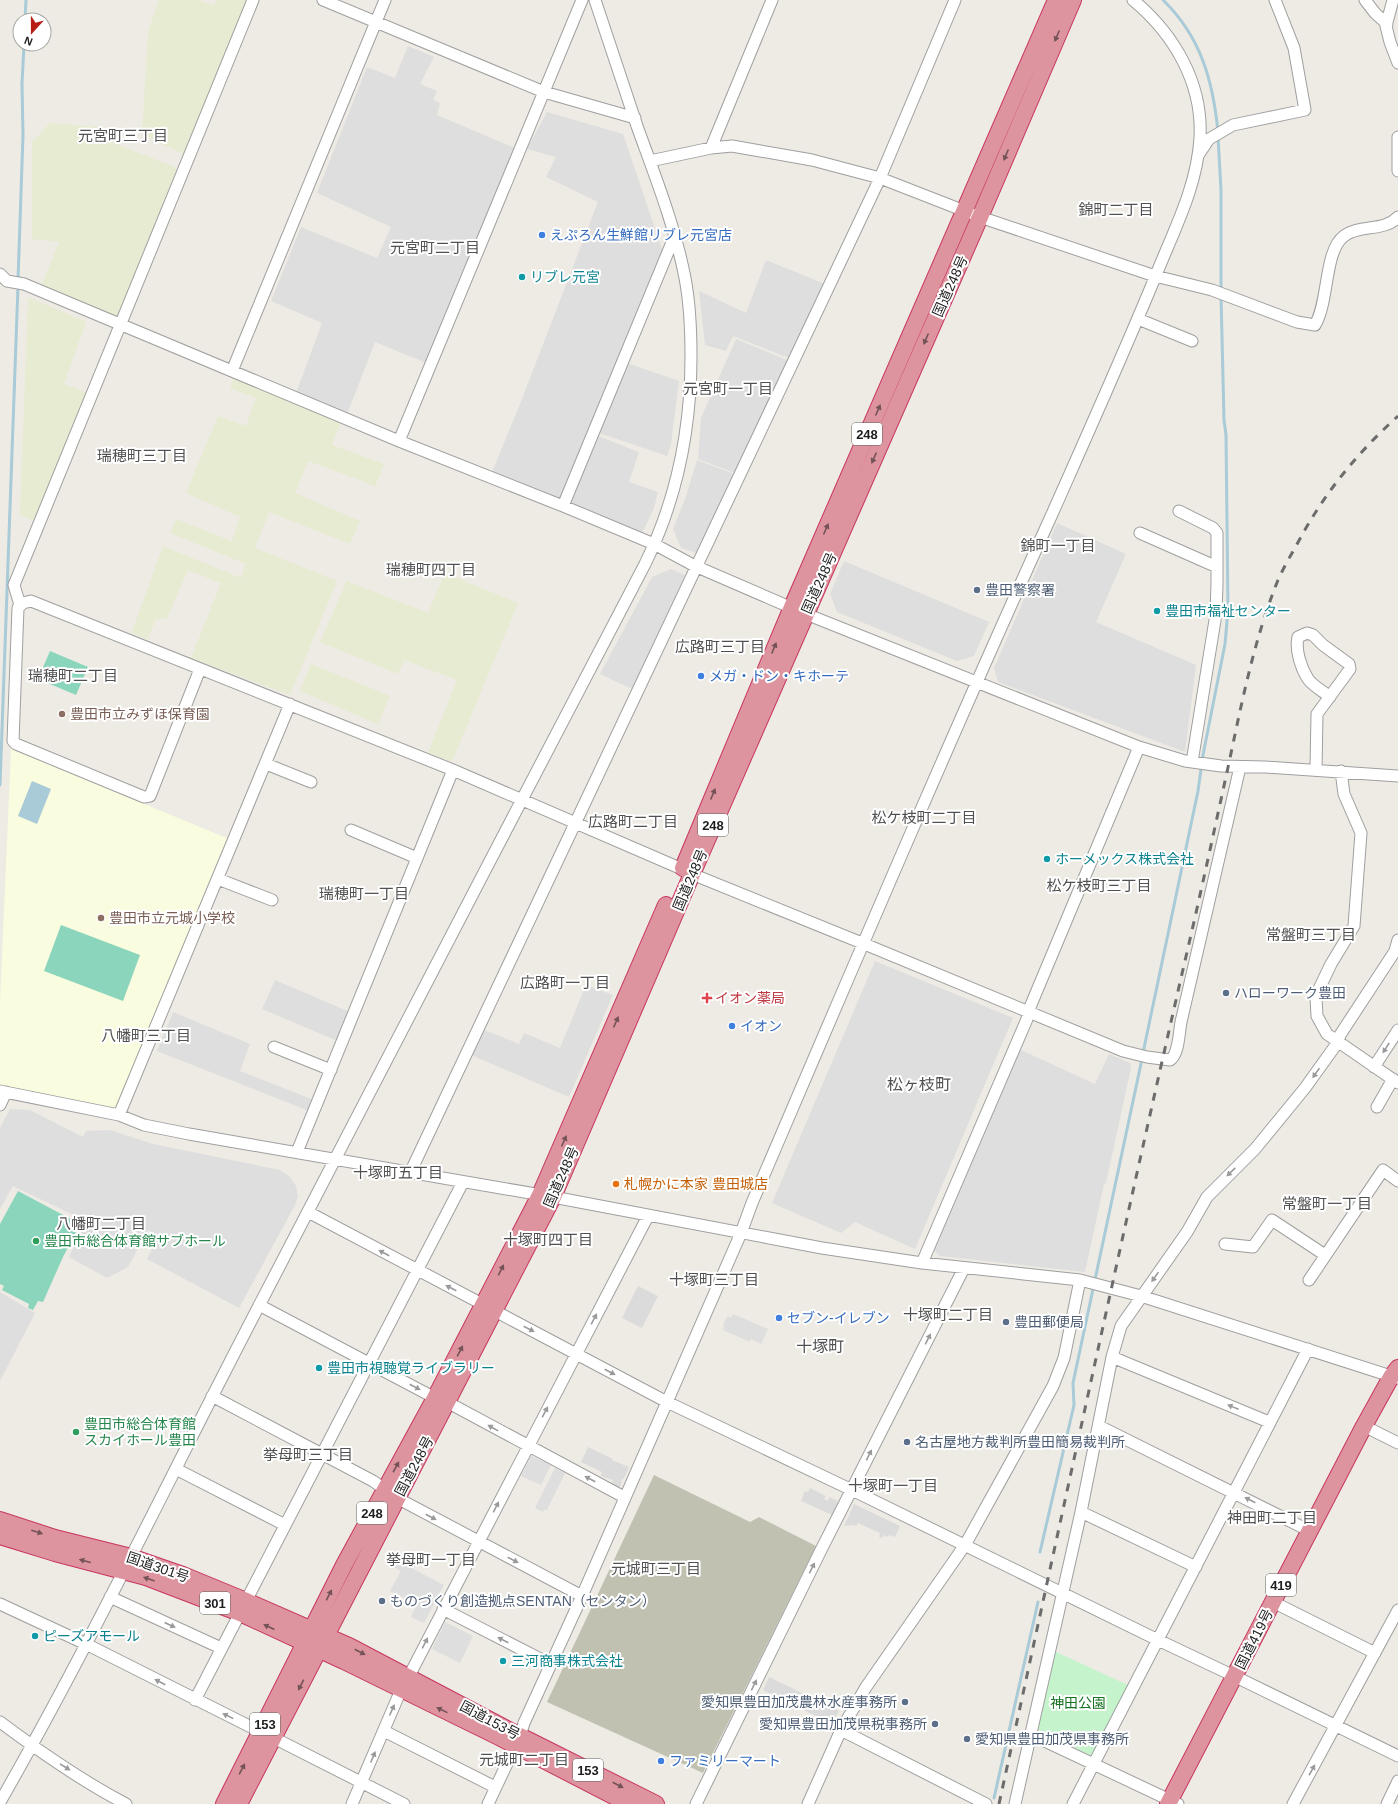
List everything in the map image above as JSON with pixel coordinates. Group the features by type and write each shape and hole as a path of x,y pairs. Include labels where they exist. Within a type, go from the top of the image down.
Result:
{"highway":[{"name":"国道248号","path":"315,1640 546,1196 799,610 965,211 1056,0"},
{"name":"国道248号","path":"799,610 980,217 1073,0"},
{"name":"国道419号","path":"1172,1802 1234,1676 1364,1426 1396,1374"},
{"name":"国道301号","path":"0,1520 55,1538 131,1557 183,1575 243,1607 315,1640"},
{"name":"国道301号","path":"0,1536 55,1553 146,1577 243,1607"},
{"name":"国道153号","path":"315,1640 404,1684 497,1736 517,1741 656,1804"},
{"name":"153","path":"239,1804 267,1735 315,1640"},
{"name":"153","path":"224,1804 267,1735"},
{"name":"国道153号","path":"517,1741 629,1804"}],"street":[{"path":"20,605 14,585 253,0"},
{"path":"322,0 544,92 635,118"},
{"path":"232,371 385,0"},
{"path":"399,441 582,0"},
{"path":"0,1802 32,1746 86,1644 259,1305 522,801 654,544 672,496 686,432 691,388 691,332 685,280 675,235 595,0"},
{"path":"711,148 772,0"},
{"path":"410,1173 574,822 880,178 955,0"},
{"path":"488,1804 582,1596 624,1497 741,1233 752,1203 862,943 976,682 1138,319 1187,200 1194,178 1200,136 1199,115 1195,92 1181,56 1158,22 1133,0"},
{"path":"1197,156 1211,138 1233,125 1305,110 1294,48 1275,0"},
{"path":"1365,0 1375,13 1387,24"},
{"path":"1393,0 1387,24 1390,42 1398,63"},
{"path":"1398,137 1398,171"},
{"path":"650,161 711,148 732,146 762,150 812,160 880,178 980,217 1156,276 1212,290 1296,322 1315,325 1322,309 1332,256 1337,244 1345,235 1390,224 1398,217"},
{"path":"563,506 675,235"},
{"path":"0,274 7,281 24,284 399,441 654,544 696,566 799,610 1139,747 1195,762 1221,766 1341,771 1398,776"},
{"path":"1138,319 1192,341"},
{"path":"1179,511 1213,528 1217,533 1216,614 1195,762"},
{"path":"1140,533 1217,567"},
{"path":"200,669 150,796 144,797 16,744 13,741 18,608 26,601 35,602 453,770 687,872 1123,1051 1167,1061 1174,1057 1240,767"},
{"path":"1316,770 1317,714 1330,697 1350,669 1348,664 1312,635 1307,633 1298,637 1297,642 1299,657 1309,680 1330,697"},
{"path":"120,1115 290,704"},
{"path":"922,1263 1027,1019 1028,1012 1139,747"},
{"path":"266,764 310,782"},
{"path":"298,1152 453,770"},
{"path":"1341,771 1344,794 1361,833 1354,926 1331,964 1319,989 1316,1009 1321,1025 1327,1034 1396,1081 1377,1108"},
{"path":"352,830 418,858"},
{"path":"218,879 272,900"},
{"path":"1015,1804 1081,1512 1112,1357 1121,1326 1187,1232 1208,1198 1265,1137 1305,1088 1338,1042 1340,1035 1395,951 1398,940"},
{"path":"1374,1067 1398,1030"},
{"path":"274,1047 331,1070"},
{"path":"0,1105 3,1092 120,1115 144,1125 298,1152 335,1161 546,1196 822,1248 922,1263 1020,1272 1080,1280 1141,1296 1308,1349 1396,1374"},
{"path":"1309,1280 1383,1170 1398,1181"},
{"path":"195,1700 418,1272 463,1182"},
{"path":"308,1212 418,1272 576,1353 667,1402 852,1490 1398,1756"},
{"path":"352,1804 404,1684 648,1216"},
{"path":"1226,1244 1253,1247 1272,1220 1325,1255"},
{"path":"696,1804 964,1268"},
{"path":"808,1804 842,1730 866,1687 965,1545 1059,1372 1064,1358 1080,1280"},
{"path":"259,1305 624,1497"},
{"path":"1073,1804 1308,1349"},
{"path":"1112,1357 1269,1422"},
{"path":"212,1396 373,1481 390,1494 478,1542 582,1596"},
{"path":"1099,1426 1310,1531"},
{"path":"1364,1426 1398,1443"},
{"path":"176,1469 285,1525"},
{"path":"1081,1512 1196,1567"},
{"path":"110,1597 221,1648"},
{"path":"1273,1602 1375,1653"},
{"path":"0,1604 86,1644 404,1804"},
{"path":"443,1609 550,1664"},
{"path":"1293,1804 1398,1610"},
{"path":"0,1722 32,1746 126,1804"},
{"path":"842,1730 986,1804"},
{"path":"384,1731 496,1787"},
{"path":"1030,1734 1172,1802"},
{"path":"1387,1804 1398,1781"}],"shaded area":[{"path":"159,0 198,0 214,6 217,0 249,0 186,155 142,135 148,31"},
{"path":"408,46 434,57 420,84 437,91 433,100 440,103 437,115 517,149 429,364 375,342 348,412 296,393 322,323 271,301 301,227 377,258 391,227 317,193 367,67 395,78"},
{"path":"547,112 623,134 663,252 561,504 490,477 520,404 598,202 546,177 556,157 527,149"},
{"path":"50,123 99,127 103,139 177,168 117,320 41,287 59,242 32,239 32,142"},
{"path":"766,260 825,284 789,358 733,336 726,351 705,345 699,291 746,313"},
{"path":"28,298 86,322 64,384 90,394 37,522 20,515"},
{"path":"736,339 789,361 735,473 698,459 701,418"},
{"path":"627,363 679,381 671,444 667,456 599,433"},
{"path":"234,377 341,421 332,445 384,464 375,487 363,481 308,461 295,493 360,521 350,544 269,512 255,548 337,581 290,695 191,658 221,583 188,570 167,618 156,619 147,640 132,632 163,546 241,578 246,564 170,533 176,519 232,541 240,517 186,493 218,416 246,426 256,398 230,388"},
{"path":"598,436 639,452 629,482 658,492 654,508 642,533 568,504"},
{"path":"697,460 734,474 696,553 681,548 673,529 685,499"},
{"path":"1057,523 1126,554 1096,622 1196,665 1185,752 998,682 994,668"},
{"path":"844,561 989,622 974,656 957,661 837,612 830,594"},
{"path":"671,569 685,575 632,689 600,674 652,577"},
{"path":"445,573 518,603 453,759 449,761 428,753 457,680 404,660 398,674 320,642 347,581 428,613"},
{"path":"311,664 390,696 378,724 300,691"},
{"name":"豊田市立元城小学校","path":"11,749 229,839 120,1109 0,1085 0,1003"},
{"path":"875,961 1013,1018 915,1249 855,1222 841,1233 772,1203"},
{"path":"275,980 352,1013 340,1042 262,1009"},
{"path":"586,985 613,995 569,1097 471,1055 482,1029 519,1044 524,1033 560,1048"},
{"path":"173,1012 250,1044 240,1071 314,1100 309,1111 157,1051"},
{"path":"1019,1049 1095,1084 1109,1054 1130,1063 1131,1068 1085,1272 940,1256 933,1250"},
{"path":"10,1109 30,1110 83,1137 86,1131 110,1130 153,1144 280,1170 290,1177 296,1186 298,1196 295,1205 239,1308 147,1259 159,1236 148,1230 128,1267 107,1278 69,1257 86,1221 13,1186 0,1209 0,1128"},
{"path":"638,1286 658,1296 642,1328 622,1318"},
{"path":"0,1292 35,1313 0,1381"},
{"path":"733,1314 768,1329 761,1344 751,1339 750,1342 723,1330 727,1316 731,1318"},
{"path":"588,1447 613,1459 612,1462 614,1461 629,1467 624,1478 620,1481 622,1482 619,1489 611,1486 613,1480 601,1476 602,1472 581,1462"},
{"path":"531,1456 551,1465 541,1485 521,1476"},
{"path":"555,1468 565,1473 547,1510 544,1510 543,1512 535,1508"},
{"path":"654,1475 750,1522 759,1517 816,1546 703,1773 547,1702"},
{"path":"810,1488 826,1496 824,1499 828,1501 829,1497 838,1501 832,1515 801,1501 805,1491 808,1492"},
{"path":"854,1504 900,1526 895,1537 889,1535 888,1537 884,1535 882,1538 879,1537 880,1533 858,1523 856,1526 844,1526"},
{"path":"388,1556 444,1585 424,1623 411,1617 417,1605 390,1591 401,1571 385,1563"},
{"path":"445,1622 473,1636 460,1663 432,1649"},
{"path":"769,1677 839,1711 832,1724 763,1690"}],"green space":[{"path":"50,651 88,667 76,695 38,679"},
{"path":"61,925 140,955 123,1001 44,971"},
{"name":"豊田市総合体育館サブホール","path":"18,1191 80,1224 63,1257 43,1302 38,1301 33,1310 28,1308 29,1304 2,1290 4,1286 0,1284 0,1224"},
{"name":"神田公園","path":"1054,1651 1128,1685 1094,1753 1090,1755 1039,1730 1038,1727"}],"water":[{"path":"32,781 51,789 37,824 18,816"}],"waterway":[{"path":"25,12 26,0"},
{"path":"1163,0 1187,29 1203,61 1213,95 1218,132"},
{"path":"18,280 23,135 22,84 24,52"},
{"path":"1218,137 1221,190 1221,290"},
{"path":"0,785 18,286"},
{"path":"1143,1053 1198,791 1203,755 1225,644 1228,610 1226,435 1224,420 1221,295"},
{"path":"1040,1552 1074,1405 1073,1383 1142,1059"},
{"path":"994,1798 1038,1602"}],"railway":[{"path":"999,1804 1113,1279 1201,893 1243,699 1261,627 1278,580 1316,511 1340,477 1382,431 1398,416"}],"place":[{"name":"えぷろん生鮮館リブレ元宮店","path":"542,235"},
{"name":"リブレ元宮","path":"522,277"},
{"name":"豊田警察署","path":"977,590"},
{"name":"豊田市福祉センター","path":"1157,611"},
{"name":"メガ・ドン・キホーテ","path":"701,676"},
{"name":"豊田市立みずほ保育園","path":"62,714"},
{"name":"ホーメックス株式会社","path":"1047,859"},
{"name":"豊田市立元城小学校","path":"101,918"},
{"name":"ハローワーク豊田","path":"1226,993"},
{"name":"イオン薬局","path":"707,998"},
{"name":"イオン","path":"732,1026"},
{"name":"札幌かに本家 豊田城店","path":"616,1184"},
{"name":"豊田市総合体育館サブホール","path":"36,1241"},
{"name":"セブン-イレブン","path":"779,1318"},
{"name":"豊田郵便局","path":"1006,1322"},
{"name":"豊田市視聴覚ライブラリー","path":"319,1368"},
{"name":"豊田市総合体育館 スカイホール豊田","path":"76,1432"},
{"name":"名古屋地方裁判所豊田簡易裁判所","path":"907,1442"},
{"name":"ものづくり創造拠点SENTAN（センタン）","path":"382,1601"},
{"name":"ピーズアモール","path":"35,1636"},
{"name":"三河商事株式会社","path":"503,1661"},
{"name":"愛知県豊田加茂農林水産事務所","path":"905,1702"},
{"name":"愛知県豊田加茂県税事務所","path":"935,1724"},
{"name":"愛知県豊田加茂県事務所","path":"967,1739"},
{"name":"ファミリーマート","path":"661,1761"}],"district":[{"name":"元宮町三丁目","path":"123,135"},
{"name":"錦町二丁目","path":"1116,209"},
{"name":"元宮町二丁目","path":"435,247"},
{"name":"元宮町一丁目","path":"728,388"},
{"name":"瑞穂町三丁目","path":"142,455"},
{"name":"錦町一丁目","path":"1058,545"},
{"name":"瑞穂町四丁目","path":"431,569"},
{"name":"広路町三丁目","path":"720,646"},
{"name":"瑞穂町二丁目","path":"73,675"},
{"name":"松ケ枝町二丁目","path":"924,817"},
{"name":"広路町二丁目","path":"633,821"},
{"name":"松ケ枝町三丁目","path":"1099,885"},
{"name":"瑞穂町一丁目","path":"364,893"},
{"name":"常盤町三丁目","path":"1311,934"},
{"name":"広路町一丁目","path":"565,982"},
{"name":"八幡町三丁目","path":"146,1035"},
{"name":"松ヶ枝町","path":"919,1084"},
{"name":"十塚町五丁目","path":"398,1172"},
{"name":"常盤町一丁目","path":"1327,1203"},
{"name":"八幡町二丁目","path":"101,1223"},
{"name":"十塚町四丁目","path":"548,1239"},
{"name":"十塚町三丁目","path":"714,1279"},
{"name":"十塚町二丁目","path":"948,1314"},
{"name":"十塚町","path":"820,1346"},
{"name":"挙母町三丁目","path":"308,1454"},
{"name":"十塚町一丁目","path":"893,1485"},
{"name":"神田町二丁目","path":"1272,1517"},
{"name":"挙母町一丁目","path":"431,1559"},
{"name":"元城町三丁目","path":"656,1568"},
{"name":"元城町二丁目","path":"524,1759"}]}
